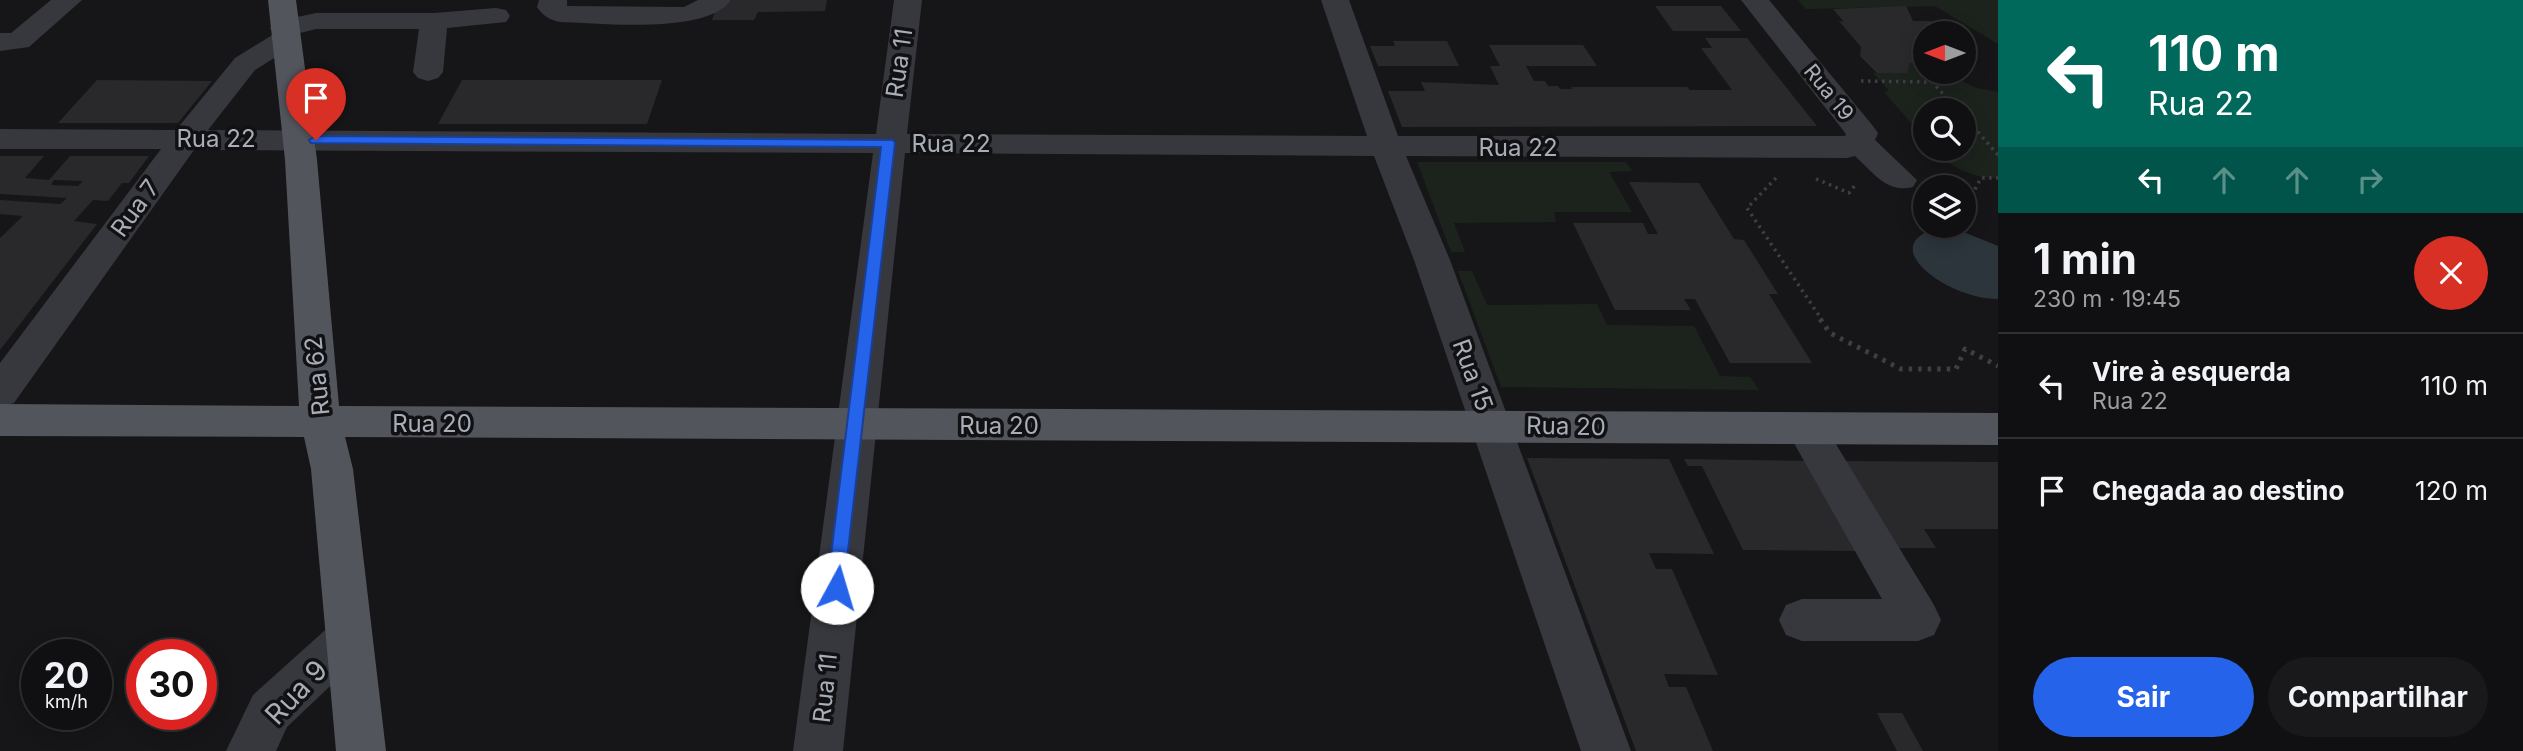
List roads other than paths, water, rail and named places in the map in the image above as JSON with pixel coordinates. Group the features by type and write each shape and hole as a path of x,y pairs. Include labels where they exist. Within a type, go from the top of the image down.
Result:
{"main road":[{"name":"Rua 62","path":"282,0 297,139 315,373 321,423 332,469 360,751"},
{"name":"Rua 20","path":"0,420 1998,429"}],"street":[{"path":"0,43 19,41 68,0"},
{"path":"553,0 551,7 560,14 684,15 697,12 717,0"},
{"name":"Rua 11","path":"818,751 888,143 908,0"},
{"name":"Rua 15","path":"1335,0 1386,146 1432,260 1606,751"},
{"name":"Rua 19","path":"1755,0 1862,133 1859,142 1901,180"},
{"path":"284,33 316,21 434,21 496,16"},
{"path":"428,72 434,21"},
{"name":"Rua 7","path":"0,391 186,138 245,64 284,33"},
{"name":"Rua 22","path":"0,139 1837,148 1847,148 1859,142"},
{"path":"1802,620 1918,620 1805,429"},
{"name":"Rua 9","path":"251,751 270,711 349,638"}]}
